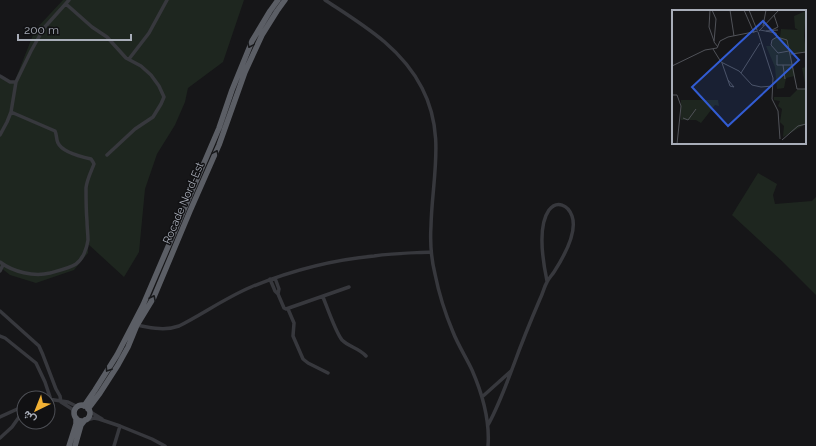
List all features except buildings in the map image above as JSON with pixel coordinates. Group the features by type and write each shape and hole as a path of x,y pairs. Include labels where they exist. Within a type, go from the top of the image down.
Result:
{"highway":[{"name":"Rocade Nord-Est","path":"85,408 117,355 143,305 220,128 232,90 252,41 278,0"},
{"name":"Rocade Nord-Est","path":"85,408 100,393 118,365 128,347 137,325 154,297 219,145 245,72 262,35 285,0"},
{"path":"69,446 76,424 75,410 85,408 90,415 81,425 75,446"},
{"path":"75,416 81,421 86,420"}],"street":[{"path":"0,135 8,122 16,82 39,36 44,28 69,0"},
{"path":"129,59 149,33 167,0"},
{"path":"325,0 373,32 394,49 410,67 428,100 434,123 437,153 431,225 431,252 434,273 452,330 471,369 482,397 488,426 488,446"},
{"path":"66,4 92,27 107,37 123,54 141,66 157,81 164,97 156,113 135,129 107,155"},
{"path":"0,76 10,82 16,82"},
{"path":"0,271 2,264 23,273 41,275 73,266 78,263 86,249 88,240 86,186 94,164 92,159 67,151 61,147 57,141 55,131 11,112"},
{"path":"488,426 504,392 526,331 547,281 554,272 572,236 574,223 570,213 565,207 558,204 550,208 544,221 544,269 547,281"},
{"path":"137,325 151,328 172,329 231,296 270,279 311,267 382,255 431,252"},
{"path":"275,278 279,289 278,294"},
{"path":"270,279 284,308 288,309 294,323 293,336 304,361 328,372"},
{"path":"288,309 349,287"},
{"path":"323,297 339,335 346,343 361,351 366,356"},
{"path":"0,311 39,346 60,396 61,402 72,409 75,416"},
{"path":"0,336 5,338 36,363 45,382 47,390"},
{"path":"482,397 512,370"},
{"path":"56,401 68,402 85,408 104,420"},
{"path":"0,417 16,410"},
{"path":"86,420 94,418 104,420 152,439 165,446"},
{"path":"0,438 16,421"},
{"path":"114,446 120,426"}],"shaded area":[{"path":"63,0 244,0 223,62 188,88 185,102 175,125 157,154 145,189 139,252 124,277 88,244 88,253 74,270 36,283 10,275 0,267 0,77 14,83 35,30"},
{"path":"758,173 777,184 773,195 775,204 812,201 816,197 816,295 732,215"}]}
